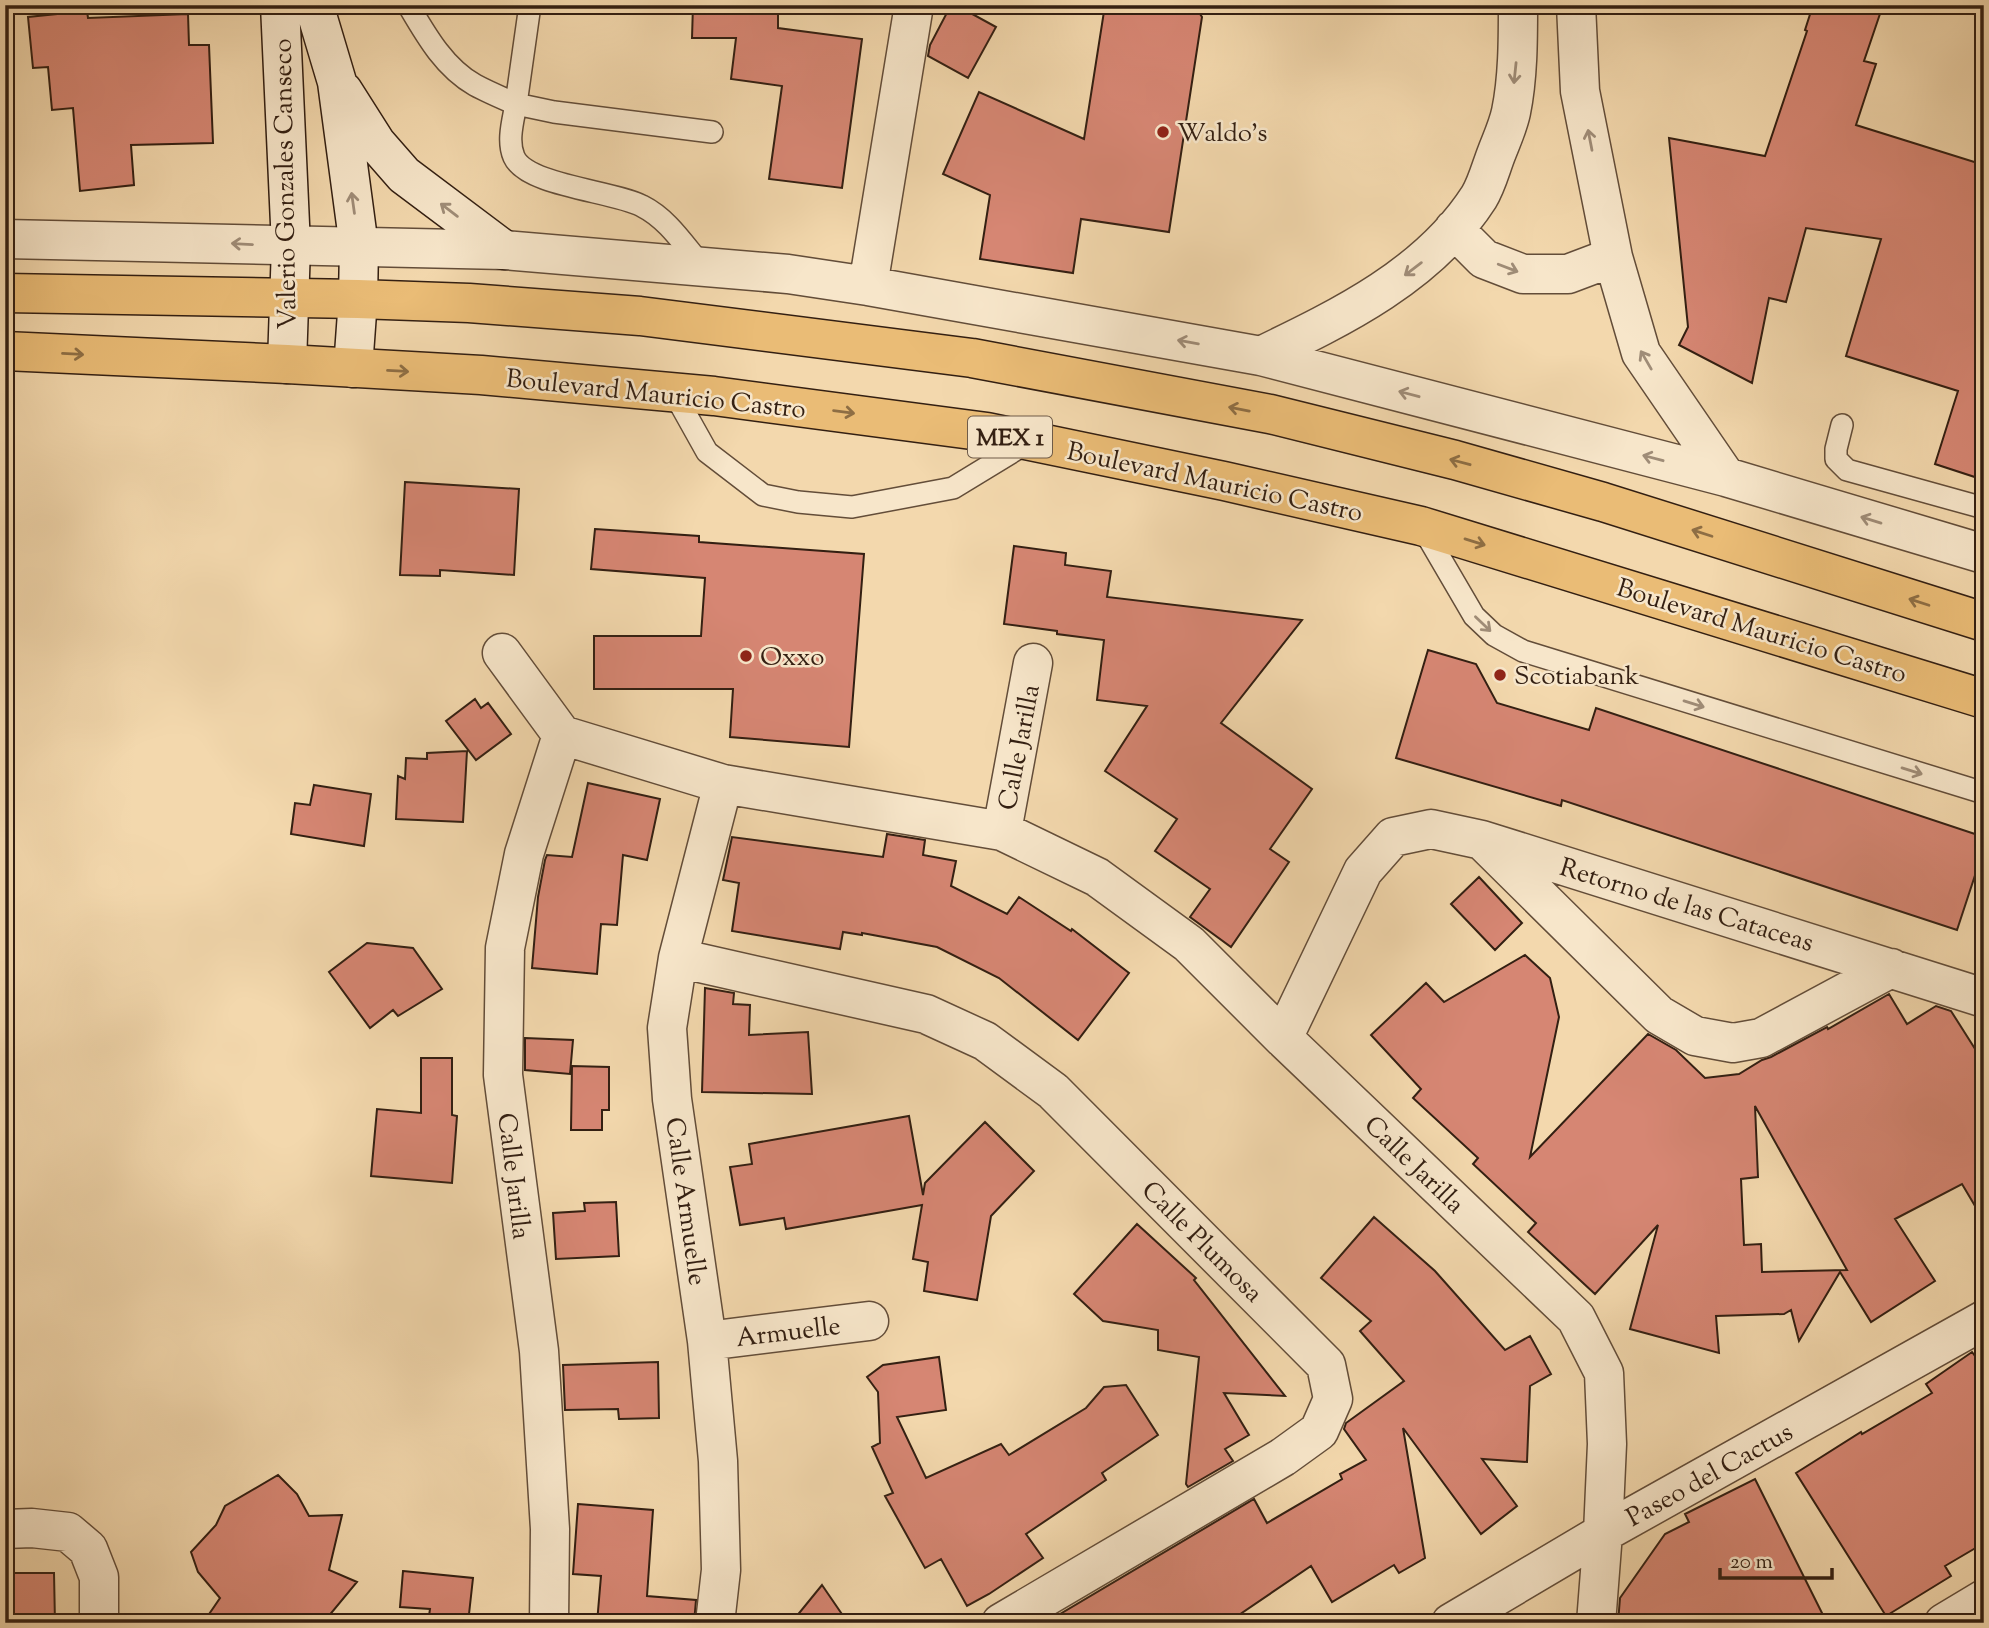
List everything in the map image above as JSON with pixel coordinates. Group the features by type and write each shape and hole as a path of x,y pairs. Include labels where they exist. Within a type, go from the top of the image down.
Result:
{"main road":[{"path":"5,293 469,303 640,316 972,358 1270,414 1455,460 1603,502 1984,622"},
{"name":"Boulevard Mauricio Castro","path":"5,351 481,375 674,393 986,432 1224,481 1421,526 1984,699"}],"street":[{"name":"Valerio Gonzales Canseco","path":"280,5 291,246 287,364"},
{"name":"Valerio Gonzales Canseco","path":"314,5 337,82 359,247 353,368"},
{"path":"868,286 914,5"},
{"path":"1261,356 1308,334 1366,301 1418,266 1454,229 1480,195 1511,111 1518,5"},
{"path":"1576,5 1580,91 1613,257 1641,353 1726,477"},
{"path":"337,82 376,143 404,175 504,250"},
{"path":"1454,229 1484,259 1523,274 1568,274 1613,257"},
{"path":"5,239 504,250 788,274 868,286 1261,356 1726,477 1984,554"},
{"path":"502,653 562,735"},
{"name":"Calle Jarilla","path":"1002,831 1034,663"},
{"name":"Calle Jarilla","path":"549,1623 550,1529 539,1351 518,1202 503,1062 505,948 524,854 562,735 723,784 1002,831 1097,877 1189,944 1283,1038 1576,1318 1604,1373 1607,1444 1596,1623"},
{"name":"Calle Armuelle","path":"715,1623 721,1570 718,1461 707,1341 672,1099 667,1028 678,958 723,784"},
{"name":"Retorno de las Cataceas","path":"1283,1038 1363,871 1393,837 1431,829 1482,840 1984,998"},
{"name":"Retorno de las Cataceas","path":"1482,840 1659,1015 1695,1037 1733,1043 1760,1038 1891,968"},
{"name":"Calle Plumosa","path":"678,958 926,1014 985,1041 1053,1091 1326,1365 1333,1399 1319,1431 1283,1457 1001,1623"},
{"name":"Armuelle","path":"707,1341 869,1321"},
{"name":"Paseo del Cactus","path":"1451,1623 1603,1533 1978,1321"},
{"path":"5,1530 32,1528 68,1532 88,1549 99,1577 99,1623"},
{"path":"1944,1623 1984,1600"}],"lane":[{"path":"530,5 510,143 514,158 523,169 550,180 641,205 662,218 702,267"},
{"path":"410,8 431,44 450,64 473,84 516,104 554,112 712,132"},
{"path":"674,393 707,452 763,495 799,502 852,507 953,488 1030,441"},
{"path":"1842,425 1836,459 1847,470 1984,508"},
{"path":"1421,526 1474,615 1494,635 1523,651 1984,793"}],"building":[{"path":"693,5 778,5 778,28 862,39 842,188 769,179 782,86 731,79 736,38 692,38"},
{"path":"951,5 956,5 996,27 968,78 928,56 930,45"},
{"path":"1105,5 1194,5 1202,17 1169,232 1081,219 1073,273 980,259 990,195 943,174 979,92 1084,139"},
{"path":"1813,5 1883,5 1864,61 1876,64 1856,125 1984,165 1984,480 1935,464 1958,391 1846,356 1881,239 1806,228 1786,302 1769,298 1752,383 1679,345 1688,327 1669,138 1765,156 1807,31 1805,30"},
{"path":"87,11 88,18 188,14 189,45 209,45 213,143 131,145 134,185 80,191 73,108 52,110 48,67 33,68 28,17"},
{"path":"405,482 519,489 514,575 440,570 440,576 400,575"},
{"path":"595,529 699,536 699,542 864,554 849,747 730,737 733,689 594,689 594,636 701,636 705,578 591,569"},
{"path":"1014,546 1066,553 1065,565 1111,571 1107,597 1302,620 1221,723 1312,789 1270,849 1289,862 1231,947 1190,917 1210,889 1155,851 1177,819 1105,771 1147,706 1097,700 1104,640 1004,624"},
{"path":"1428,650 1476,664 1497,703 1589,730 1596,708 1984,837 1984,848 1957,930 1562,800 1561,806 1396,758"},
{"path":"475,699 481,708 488,703 511,734 476,760 446,721"},
{"path":"467,751 463,822 396,819 398,776 405,779 406,758 427,759 427,753"},
{"path":"588,783 660,799 647,860 623,855 617,925 601,924 597,974 532,968 538,897 545,860 547,855 572,857"},
{"path":"314,785 371,794 364,846 291,834 295,803 310,805"},
{"path":"887,834 925,840 923,855 956,861 951,886 1007,914 1019,897 1071,931 1072,929 1129,973 1078,1040 999,978 937,947 843,932 840,949 732,931 739,883 723,880 732,837 883,857"},
{"path":"1479,877 1522,923 1495,950 1451,904"},
{"path":"367,943 413,948 442,989 398,1016 393,1010 370,1028 329,972"},
{"path":"1525,955 1550,978 1559,1017 1530,1157 1648,1034 1676,1050 1705,1078 1739,1074 1827,1027 1828,1029 1889,994 1907,1024 1936,1006 1951,1011 1984,1063 1984,1221 1962,1184 1895,1219 1935,1281 1871,1322 1840,1272 1799,1341 1791,1310 1784,1314 1716,1316 1719,1353 1630,1329 1658,1225 1595,1294 1528,1232 1536,1223 1473,1164 1478,1158 1413,1098 1421,1089 1371,1035 1426,983 1444,1002","holes":["1755,1106 1847,1270 1762,1272 1761,1244 1744,1245 1741,1179 1758,1177"]},
{"path":"705,988 734,993 733,1004 750,1005 749,1035 808,1032 812,1094 702,1092"},
{"path":"525,1038 573,1040 570,1074 525,1070"},
{"path":"421,1058 452,1058 452,1115 457,1116 452,1183 371,1176 377,1109 421,1113"},
{"path":"572,1066 609,1067 609,1110 602,1110 602,1130 571,1130"},
{"path":"909,1116 923,1195 925,1183 985,1122 1034,1171 991,1216 977,1300 924,1291 928,1262 913,1259 922,1205 786,1229 784,1218 740,1225 730,1167 752,1164 749,1144"},
{"path":"616,1202 619,1256 556,1259 553,1213 585,1211 584,1203"},
{"path":"1374,1217 1435,1271 1505,1350 1530,1336 1551,1374 1530,1386 1527,1462 1482,1459 1517,1506 1481,1534 1403,1428 1425,1558 1399,1573 1394,1565 1332,1602 1311,1566 1227,1623 1045,1623 1254,1499 1267,1523 1342,1479 1340,1474 1366,1460 1344,1429 1346,1423 1404,1381 1360,1331 1371,1321 1321,1278"},
{"path":"1137,1224 1196,1278 1194,1280 1285,1396 1224,1393 1249,1435 1225,1449 1233,1461 1188,1487 1186,1484 1199,1357 1158,1350 1158,1330 1103,1321 1074,1294"},
{"path":"1972,1352 1984,1368 1984,1543 1945,1566 1951,1576 1886,1616 1796,1473 1861,1432 1862,1434 1932,1393 1926,1384"},
{"path":"939,1357 946,1410 897,1417 926,1478 1001,1444 1009,1455 1086,1408 1104,1387 1126,1385 1158,1435 1102,1473 1106,1480 1026,1534 1043,1558 967,1606 941,1559 925,1568 885,1496 893,1493 872,1447 880,1443 878,1392 867,1377 883,1365"},
{"path":"658,1362 659,1418 619,1419 618,1409 565,1410 563,1365"},
{"path":"278,1475 297,1494 309,1516 342,1515 329,1570 357,1582 323,1623 203,1623 220,1598 198,1572 191,1552 216,1525 225,1506"},
{"path":"1755,1479 1827,1623 1618,1623 1620,1598 1665,1534 1689,1522 1685,1514"},
{"path":"578,1504 653,1510 647,1596 696,1600 694,1623 597,1623 601,1576 573,1574"},
{"path":"403,1571 473,1578 468,1623 428,1623 430,1609 400,1607"},
{"path":"5,1573 54,1573 55,1623 5,1623"},
{"path":"822,1585 848,1623 791,1623"}],"place":[{"name":"Waldo's","path":"1163,132"},
{"name":"Oxxo","path":"746,656"},
{"name":"Scotiabank","path":"1500,675"}]}
